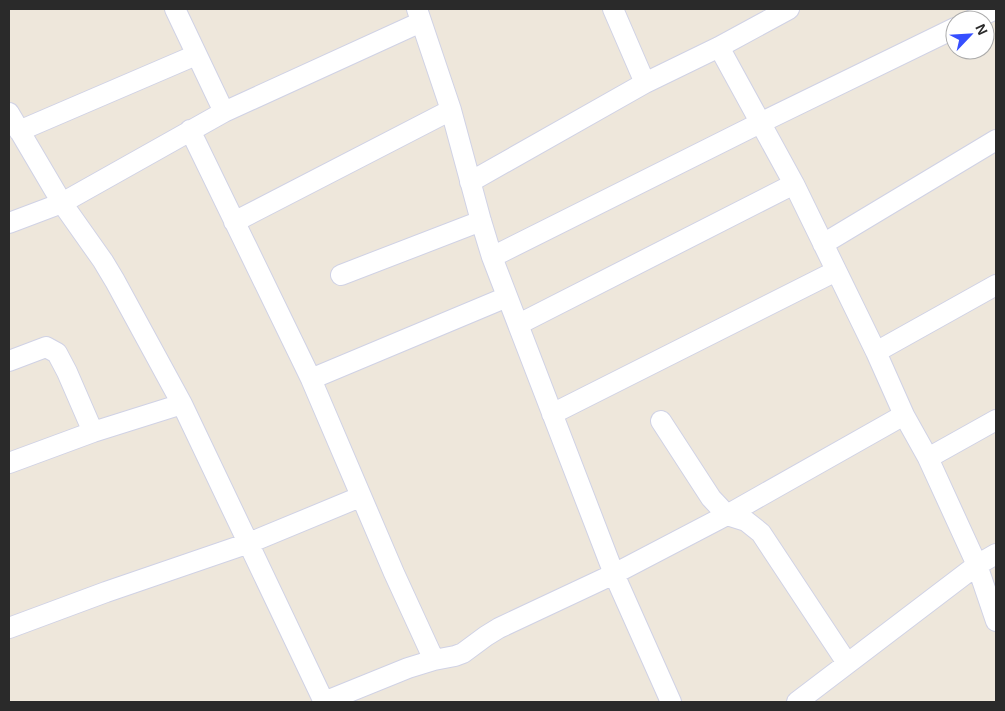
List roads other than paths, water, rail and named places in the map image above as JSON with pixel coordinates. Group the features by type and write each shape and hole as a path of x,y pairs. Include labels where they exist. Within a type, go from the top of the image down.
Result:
{"street":[{"path":"175,9 224,112"},
{"path":"613,9 645,83"},
{"path":"470,182 645,83 719,47 779,11"},
{"path":"9,223 62,203 224,112 419,15 451,110 492,258 614,574 669,701"},
{"path":"492,258 760,123 945,33"},
{"path":"719,47 794,184 876,352 904,415 928,458 977,565 996,621"},
{"path":"19,131 196,55"},
{"path":"234,222 451,110"},
{"path":"9,113 62,203 115,281 182,404 324,702 408,668 464,653 499,628 614,574 727,515 904,415"},
{"path":"190,130 311,379 394,574 434,660"},
{"path":"823,244 996,140"},
{"path":"519,324 794,184"},
{"path":"341,275 481,221"},
{"path":"552,414 836,270"},
{"path":"876,352 996,284"},
{"path":"311,379 507,297"},
{"path":"9,362 46,347 57,353 93,432"},
{"path":"9,463 93,432 182,404"},
{"path":"928,458 996,420"},
{"path":"662,421 703,488 727,515 746,521 761,533 847,662"},
{"path":"9,628 106,592 249,543 360,496"},
{"path":"797,702 847,662 977,565 996,554"}]}
